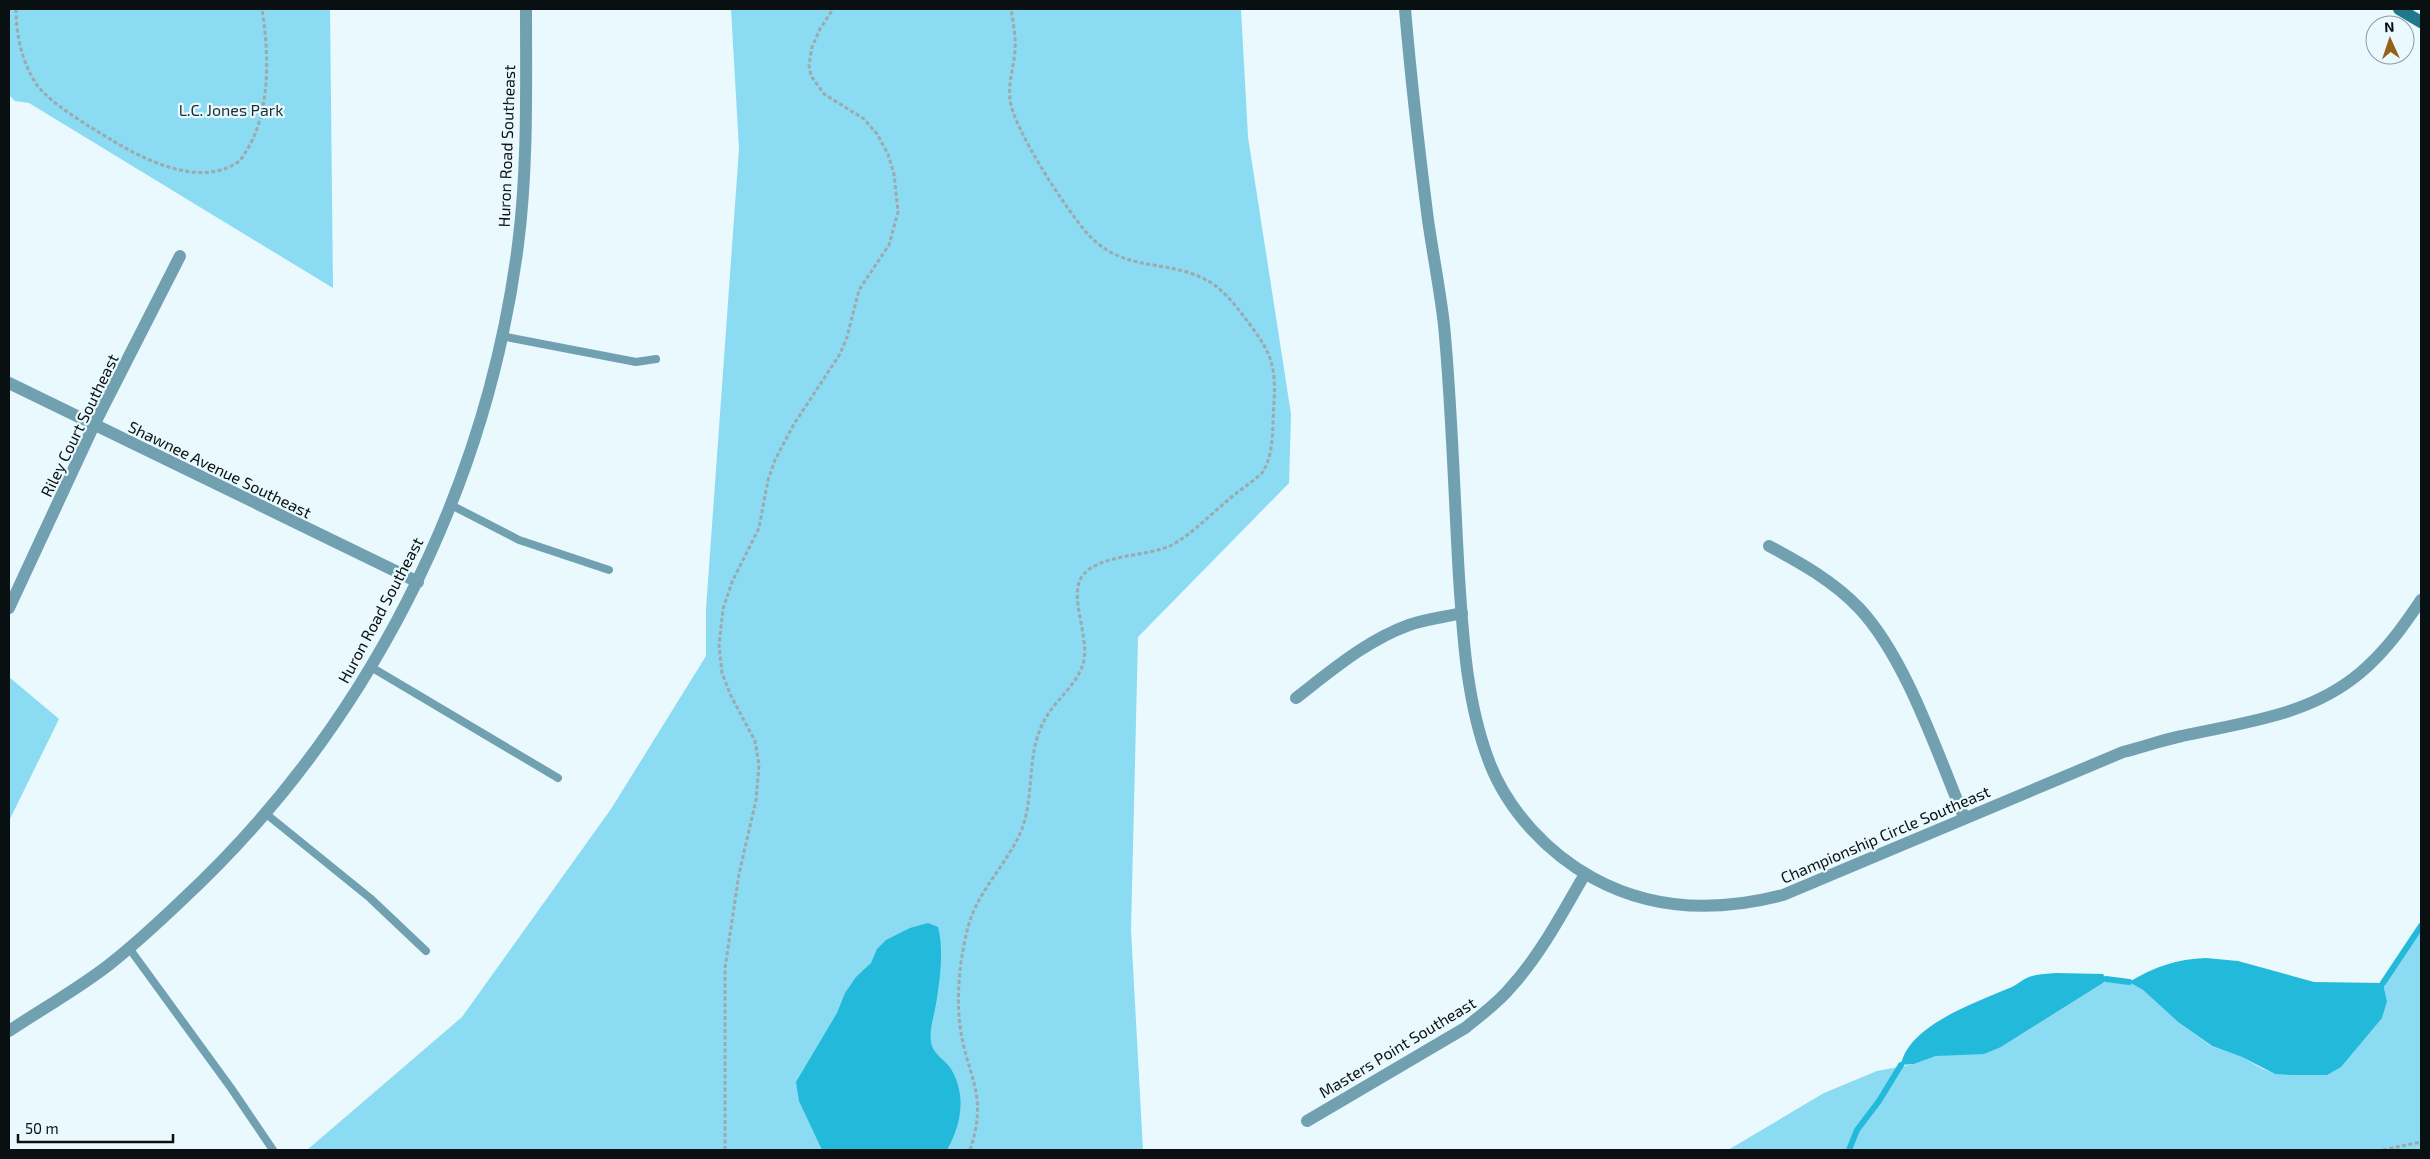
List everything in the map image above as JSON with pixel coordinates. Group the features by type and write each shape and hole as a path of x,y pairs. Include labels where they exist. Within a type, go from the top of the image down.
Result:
{"main road":[{"path":"2399,9 2421,22"}],"street":[{"name":"Huron Road Southeast","path":"9,1031 85,981 129,948 203,880 265,813 314,750 371,667 418,582 451,506 478,428 501,336 518,246 526,153 526,9"},
{"name":"Championship Circle Southeast","path":"1405,9 1414,104 1444,326 1462,613 1476,722 1491,766 1504,793 1522,818 1554,851 1585,874 1604,884 1647,900 1693,906 1738,905 1783,895 1812,885 1964,817 2123,752 2181,736 2271,718 2315,701 2348,682 2382,652 2421,600"},
{"name":"Riley Court Southeast","path":"9,608 94,425 180,256"},
{"name":"Shawnee Avenue Southeast","path":"9,383 418,582"},
{"path":"1768,546 1810,569 1836,587 1859,608 1879,632 1909,688 1964,817"},
{"path":"1296,698 1354,654 1381,638 1410,625 1462,613"},
{"name":"Masters Point Southeast","path":"1306,1121 1465,1028 1489,1009 1511,988 1530,964 1585,874"}],"lane":[{"path":"501,336 636,362 656,359"},
{"path":"451,506 519,540 609,570"},
{"path":"371,667 558,778"},
{"path":"265,813 370,898 426,951"},
{"path":"129,948 231,1088 273,1150"}],"path":[{"path":"16,9 19,43 37,85 75,118 122,146 171,168 202,173 228,167 240,161 254,139 265,92 267,64 262,9"},
{"path":"725,1150 725,968 734,903 756,800 759,765 755,741 722,673 719,646 723,609 732,582 759,528 768,480 775,460 790,430 840,354 847,336 859,290 888,245 898,212 894,174 888,154 878,134 864,119 824,94 811,76 809,65 812,48 820,29 833,9"},
{"path":"970,1150 976,1128 979,1103 962,1036 959,1010 961,970 967,934 978,903 1011,850 1024,824 1033,756 1042,725 1054,704 1076,678 1083,664 1085,641 1078,600 1079,582 1084,573 1100,564 1152,552 1180,540 1262,473 1269,457 1275,382 1274,365 1266,348 1240,312 1221,290 1204,279 1188,272 1128,261 1113,255 1094,240 1075,218 1012,112 1010,90 1016,43 1011,9"},
{"path":"2383,1150 2421,1142"}],"green space":[{"name":"L.C. Jones Park","path":"9,9 330,9 333,288 29,103 15,101 9,95"},
{"path":"731,9 1241,9 1248,137 1291,414 1289,483 1138,637 1131,930 1143,1150 307,1150 462,1017 611,809 706,656 706,609 739,149"},
{"path":"9,677 59,719 9,821"},
{"path":"2421,926 2421,1150 1728,1150 1824,1093 1877,1071 1914,1064 1936,1056 2001,1047 2103,983 2106,979 2129,982 2143,990 2178,1022 2211,1046 2242,1057 2261,1068 2275,1074 2327,1075 2387,1001 2383,983"}],"shaded area":[{"path":"928,923 938,927 941,955 939,985 931,1028 931,1042 934,1050 951,1069 959,1090 959,1121 952,1140 947,1150 822,1150 799,1101 796,1082 837,1013 845,993 856,977 871,963 877,949 886,940 910,928"},
{"path":"2206,958 2238,961 2314,982 2383,983 2387,1001 2382,1018 2341,1067 2327,1075 2275,1074 2242,1057 2212,1046 2178,1022 2143,990 2129,982 2166,965 2185,960"},
{"path":"2056,973 2103,974 2106,979 2103,983 2001,1047 1984,1054 1936,1056 1914,1064 1901,1065 1906,1051 1930,1026 1964,1007 2012,987 2029,977"}],"waterway":[{"path":"2383,983 2421,926"},
{"path":"2106,979 2129,982"},
{"path":"1849,1150 1857,1130 1879,1101 1901,1065"}]}
